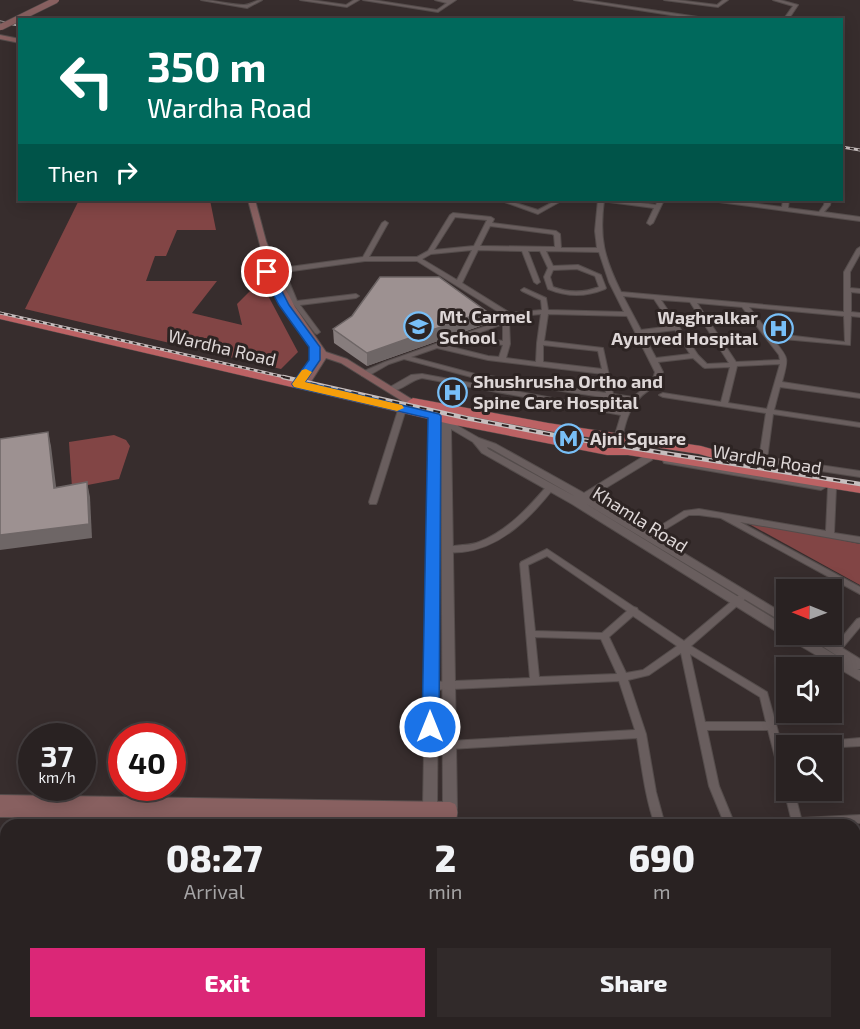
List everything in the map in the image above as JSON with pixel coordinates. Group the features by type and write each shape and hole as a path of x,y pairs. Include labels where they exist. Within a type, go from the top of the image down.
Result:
{"highway":[{"name":"Wardha Road","path":"0,308 406,405 700,450"},
{"name":"Wardha Road","path":"0,316 304,381"},
{"name":"Wardha Road","path":"406,405 444,418 607,451"},
{"path":"700,450 718,457 860,480"},
{"path":"607,451 628,451 860,491"}],"main road":[{"path":"19,18 56,0"},
{"path":"0,27 18,18"},
{"path":"0,36 18,40"},
{"path":"245,201 253,233 274,271"},
{"path":"251,201 267,258 291,307 319,350 321,359 304,381"},
{"path":"319,350 344,361 393,389 406,405"},
{"path":"0,801 450,817"},
{"path":"0,811 328,811"}],"street":[{"path":"203,0 247,7 260,0"},
{"path":"302,0 324,1 347,6 357,0"},
{"path":"365,0 438,11 453,1"},
{"path":"437,0 453,1"},
{"path":"576,0 702,18"},
{"path":"666,0 706,2 718,6 726,0"},
{"path":"775,0 796,5 786,18"},
{"path":"413,7 418,3"},
{"path":"505,201 538,212 558,201"},
{"path":"601,201 598,228 600,250 618,294 659,372 655,383 634,399 624,414 618,438"},
{"path":"628,201 657,207"},
{"path":"650,223 660,201"},
{"path":"726,201 860,219"},
{"path":"785,209 786,201"},
{"path":"820,214 828,201"},
{"path":"430,252 453,215 491,219 458,284"},
{"path":"365,260 385,223"},
{"path":"488,224 554,231 557,234 558,249"},
{"path":"317,332 274,271 365,260 418,259 430,252 475,249 600,250"},
{"path":"524,249 537,282"},
{"path":"542,249 551,268 547,277 550,288 565,295 590,294 603,288 598,275 578,267 551,268"},
{"path":"766,335 848,344 847,272 860,249"},
{"path":"418,259 507,318"},
{"path":"601,283 613,282"},
{"path":"524,290 544,299 545,312 539,364"},
{"path":"847,290 860,291"},
{"path":"618,294 860,315"},
{"path":"296,303 356,296"},
{"path":"656,297 695,356 705,366 784,362"},
{"path":"692,300 734,365 724,404"},
{"path":"744,305 784,362 770,410 763,459"},
{"path":"365,374 507,318 545,312 629,314"},
{"path":"502,360 507,344 507,318"},
{"path":"638,332 677,328"},
{"path":"462,337 507,344"},
{"path":"540,343 601,349 610,396"},
{"path":"436,346 502,360 606,372"},
{"path":"654,360 695,356"},
{"path":"404,357 475,376 634,399"},
{"path":"393,389 414,377 422,376 624,414"},
{"path":"778,384 860,396"},
{"path":"663,395 860,424"},
{"path":"373,502 406,405"},
{"path":"430,816 431,686 440,434 444,418"},
{"name":"Khamla Road","path":"444,418 454,427 476,440 493,446 741,599 776,615"},
{"path":"440,434 448,550 450,817"},
{"name":"Khamla Road","path":"476,440 485,451 550,488 580,499 648,536 776,625"},
{"name":"Wardha Road","path":"700,450 860,474"},
{"name":"Wardha Road","path":"607,451 860,491"},
{"path":"580,499 648,458"},
{"path":"448,550 480,546 495,539 550,488"},
{"path":"830,535 832,488"},
{"path":"648,536 692,512 860,540"},
{"path":"723,516 860,591"},
{"path":"535,682 524,564 547,552 684,646 764,695 776,741"},
{"path":"431,686 624,677 646,673 684,646 741,599"},
{"path":"531,634 603,636 634,610"},
{"path":"836,650 860,621"},
{"path":"603,636 624,677 641,734 652,805 658,819"},
{"path":"808,645 860,676"},
{"path":"828,645 860,665"},
{"path":"684,646 714,786 728,819"},
{"path":"701,726 772,726"},
{"path":"450,745 641,734"},
{"path":"842,742 860,742"},
{"path":"792,801 796,819"}],"shaded area":[{"path":"79,201 210,201 216,230 177,230 166,256 155,256 146,281 217,281 192,313 242,325 237,304 254,287 264,288 298,352 281,369 25,309"},
{"path":"114,435 126,440 130,446 119,479 72,488 69,442"},
{"path":"740,519 860,544 860,585"}],"building":[{"name":"Mt. Carmel School","path":"380,277 439,277 486,311 367,353 333,329 352,316"},
{"path":"48,432 54,488 87,482 89,524 0,535 0,439"}],"railway":[{"path":"0,22 18,25"},
{"path":"843,147 860,150"},
{"path":"0,313 289,378"},
{"path":"283,377 466,418 569,438 860,484"}],"slow traffic":[{"path":"306,372 298,384 397,408"}],"place":[{"name":"Mt. Carmel School","path":"418,327"},
{"name":"Waghralkar Ayurved Hospital","path":"779,328"},
{"name":"Shushrusha Ortho and Spine Care Hospital","path":"452,392"},
{"name":"Ajni Square","path":"569,439"}],"route":[{"path":"267,272 284,305 314,347 315,360 298,384 435,416 430,727"}]}
